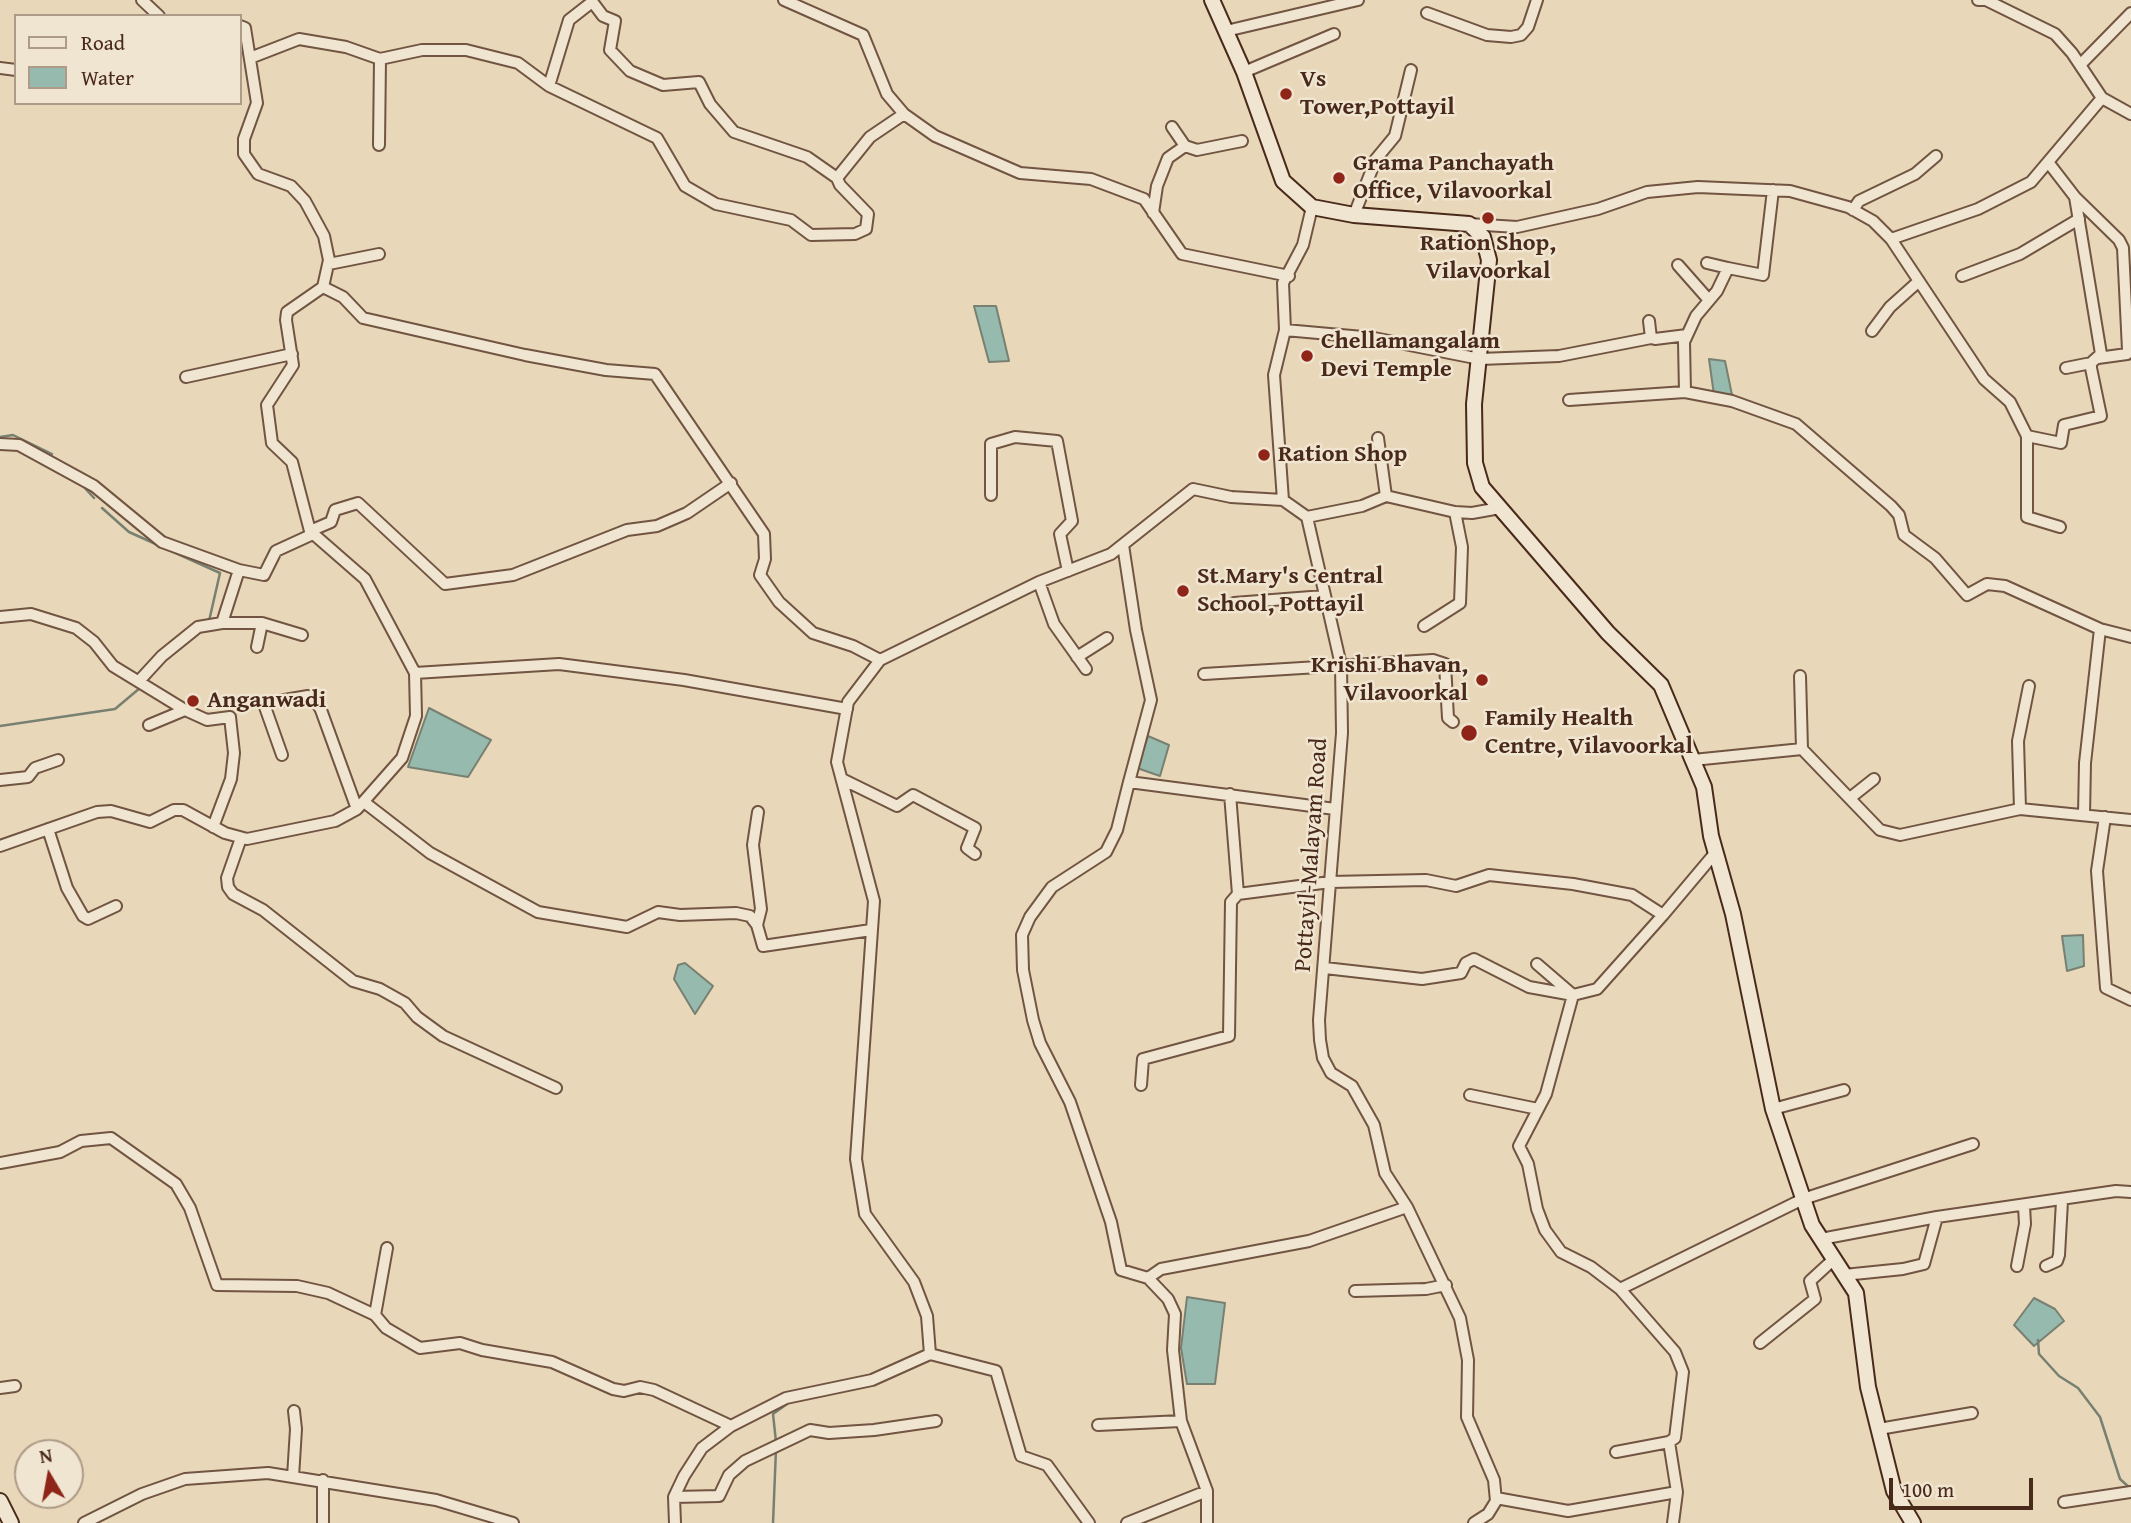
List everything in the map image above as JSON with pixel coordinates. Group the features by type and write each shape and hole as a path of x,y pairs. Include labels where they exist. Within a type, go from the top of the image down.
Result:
{"street":[{"path":"142,0 157,14"},
{"path":"785,0 863,35 887,94 904,114 935,136 1020,173 1091,179 1144,199 1182,254 1289,276"},
{"path":"1212,0 1244,72 1283,181 1312,207 1353,215 1517,227 1598,209 1647,192 1698,187 1790,191 1853,209 1892,239 1983,379 2010,402 2027,436 2027,517 2060,527"},
{"path":"1226,32 1358,0"},
{"path":"1427,13 1487,35 1511,37 1521,35 1528,27 1537,0"},
{"path":"1978,0 1986,0 2055,34 2102,98 2131,114"},
{"path":"250,58 299,39 346,47 380,59 422,50 466,50 518,63 549,86 657,138 685,186 716,204 791,220 811,235 855,234 866,229 868,214 840,185 837,178 807,157 734,132 710,104 699,82 663,85 630,71 610,50 615,20 603,16 592,1 569,20 549,86"},
{"path":"2080,65 2131,13"},
{"path":"0,846 97,812 111,811 150,822 174,810 183,810 213,827 241,838 258,838 335,821 360,805 402,758 416,716 415,673 365,579 312,533 292,462 272,443 267,405 291,373 292,354 286,320 288,312 323,287 329,264 324,236 305,201 291,186 258,174 244,154 244,139 257,103 245,28 242,27"},
{"path":"1244,72 1334,34"},
{"path":"379,145 380,59"},
{"path":"1353,215 1376,159 1395,136 1411,70"},
{"path":"1892,239 1978,209 2031,182 2102,98"},
{"path":"837,178 870,137 904,114"},
{"path":"1172,127 1185,146 1197,150 1242,141"},
{"path":"1153,213 1157,186 1168,158 1185,146"},
{"path":"1853,209 1859,201 1914,174 1937,156"},
{"path":"2048,162 2075,197 2119,240 2123,248 2127,354 2066,368"},
{"path":"1707,263 1763,275 1773,190"},
{"path":"2075,197 2101,354 2095,360"},
{"path":"1283,500 1274,375 1284,330 1283,283 1289,276 1303,244 1312,207"},
{"path":"1962,276 2020,254 2079,219"},
{"path":"1469,224 1483,237 1489,260 1474,404 1475,463 1482,487 1608,633 1661,685 1693,760 1704,787 1773,1109 1803,1199 1821,1239 1856,1293 1868,1387 1894,1491 1913,1523"},
{"path":"329,264 379,254"},
{"path":"1678,265 1708,299"},
{"path":"1685,392 1687,335 1708,299 1717,291 1728,268"},
{"path":"1872,331 1890,307 1919,281"},
{"path":"323,287 343,297 363,318 538,358 606,370 655,374 764,534 765,559 761,575 779,602 813,633 853,646 880,660"},
{"path":"1648,321 1651,338"},
{"path":"1284,330 1374,338 1480,359 1559,356 1651,338 1687,335"},
{"path":"186,377 292,354"},
{"path":"2027,436 2061,443 2064,425 2101,416 2095,360"},
{"path":"1569,400 1685,392 1732,401 1796,424 1891,506 1899,515 1904,535 1934,558 1967,595 1987,584 2005,586 2100,628 2131,637"},
{"path":"991,495 991,444 1015,437 1057,440 1072,521 1060,534 1068,571"},
{"path":"1378,438 1386,496"},
{"path":"0,444 19,445 94,486 162,542 239,570 264,575 276,551 331,522 335,510 358,503 445,584 513,575 627,530 657,526 687,513 731,483"},
{"path":"930,1354 927,1316 914,1282 865,1214 856,1159 874,901 837,762 848,702 880,660 1039,583 1111,554 1193,489 1231,497 1283,500 1307,517 1362,506 1386,496 1455,512 1472,513 1500,508"},
{"path":"1424,626 1460,603 1462,547 1455,512"},
{"name":"Pottayil-Malayam Road","path":"1307,517 1341,665 1342,733 1319,1020 1323,1058 1331,1073 1352,1086 1374,1125 1385,1173 1408,1207 1460,1318 1468,1360 1467,1417 1494,1480 1496,1498"},
{"path":"1123,545 1136,630 1152,700 1117,830 1106,852 1052,887 1030,917 1022,935 1023,970 1040,1043 1070,1102 1111,1222 1121,1270 1148,1278 1168,1300 1175,1314 1173,1350 1181,1421 1208,1491 1207,1523"},
{"path":"222,623 239,570"},
{"path":"1039,583 1054,624 1086,669"},
{"path":"1234,603 1324,597"},
{"path":"0,617 31,614 76,628 94,642 113,666 185,710 207,720 230,717 234,753 231,779 213,827"},
{"path":"257,648 261,623"},
{"path":"142,684 162,656 204,624 261,623 302,635"},
{"path":"2084,816 2085,763 2100,628"},
{"path":"1077,657 1107,638"},
{"path":"1204,674 1433,660 1445,664 1447,718 1453,722"},
{"path":"415,673 559,664 684,680 847,709"},
{"path":"1800,676 1802,749 1881,830 1899,835 2020,809 2131,820"},
{"path":"2020,809 2018,741 2029,686"},
{"path":"282,755 265,707 267,703 308,696 315,700 321,710 360,805 430,853 538,912 627,928 659,912 680,915 736,913 751,916 757,925 763,946 871,930"},
{"path":"149,725 185,710"},
{"path":"1693,760 1802,749"},
{"path":"0,780 28,777 34,768 58,760"},
{"path":"842,779 897,806 913,795 975,828 967,848 975,854"},
{"path":"1850,799 1874,779"},
{"path":"1129,782 1196,793 1230,794 1335,809"},
{"path":"1230,794 1238,894"},
{"path":"757,925 761,909 753,845 758,813"},
{"path":"2105,817 2097,871 2106,988 2131,1000"},
{"path":"48,829 67,888 83,916 88,919 116,906"},
{"path":"241,838 227,878 228,887 233,894 264,910 353,981 380,989 405,1003 416,1017 443,1037 556,1088"},
{"path":"1325,968 1422,979 1461,973 1466,963 1474,959 1529,987 1573,995 1597,989 1716,852"},
{"path":"1141,1085 1143,1059 1229,1036 1231,902 1238,894 1331,883 1426,880 1456,886 1489,875 1573,884 1632,895 1663,915"},
{"path":"1537,964 1573,995"},
{"path":"1573,995 1553,1072 1519,1146 1528,1164 1532,1191 1545,1230 1560,1252 1591,1267 1620,1289 1675,1352 1683,1372 1675,1438 1669,1442 1616,1452"},
{"path":"1773,1109 1844,1090"},
{"path":"1470,1095 1538,1109"},
{"path":"0,1163 60,1152 81,1142 111,1138 176,1184 190,1208 217,1285 298,1286 328,1293 375,1315 386,1328 420,1348 439,1348 460,1343 482,1350 552,1362 613,1389 624,1391 640,1387 654,1390 731,1426"},
{"path":"1620,1289 1803,1199 1973,1144"},
{"path":"1821,1239 1937,1217 2062,1201 2116,1191 2131,1192"},
{"path":"2046,1266 2057,1261 2059,1255 2062,1201"},
{"path":"2017,1266 2025,1224 2024,1206"},
{"path":"1148,1278 1161,1269 1309,1241 1408,1207"},
{"path":"1844,1275 1924,1264 1937,1217"},
{"path":"375,1315 387,1248"},
{"path":"1760,1343 1815,1299 1810,1281 1834,1259"},
{"path":"1355,1291 1426,1289 1446,1285"},
{"path":"675,1523 674,1497 702,1448 731,1426 786,1398 872,1380 930,1354 996,1371 1021,1456 1047,1465 1089,1523"},
{"path":"0,1388 15,1387"},
{"path":"293,1476 294,1410"},
{"path":"1879,1429 1972,1413"},
{"path":"674,1497 719,1496 729,1475 755,1454 810,1430 830,1433 874,1430 936,1421"},
{"path":"1098,1425 1181,1421"},
{"path":"1669,1442 1677,1492 1673,1523"},
{"path":"84,1523 142,1494 185,1479 268,1474 323,1480 436,1500 513,1523"},
{"path":"323,1480 323,1523"},
{"path":"1127,1523 1208,1491"},
{"path":"1474,1523 1488,1514 1496,1498 1568,1511 1677,1492"},
{"path":"2064,1502 2131,1492"},
{"path":"0,1501 11,1523"}],"water":[{"path":"974,306 996,306 1009,361 989,362"},
{"path":"1709,359 1725,361 1732,395 1714,395"},
{"path":"429,708 491,740 468,777 408,767"},
{"path":"1148,736 1169,745 1160,776 1137,768"},
{"path":"2083,935 2084,966 2067,971 2062,936"},
{"path":"685,963 713,986 695,1014 674,979 678,965"},
{"path":"1187,1297 1225,1303 1215,1384 1187,1384 1181,1348"},
{"path":"2034,1298 2055,1309 2064,1321 2034,1346 2014,1325"}],"waterway":[{"path":"0,437 13,435 52,454"},
{"path":"83,486 94,498"},
{"path":"102,508 129,532 220,573 209,621"},
{"path":"0,726 115,709 140,688"},
{"path":"2038,1340 2039,1354 2059,1376 2078,1388 2100,1417 2120,1479 2131,1489"},
{"path":"776,1442 773,1414 787,1404"},
{"path":"773,1523 776,1449"}],"place":[{"name":"Vs Tower,Pottayil","path":"1286,94"},
{"name":"Grama Panchayath Office, Vilavoorkal","path":"1339,178"},
{"name":"Ration Shop, Vilavoorkal","path":"1488,218"},
{"name":"Chellamangalam Devi Temple","path":"1307,356"},
{"name":"Ration Shop","path":"1264,455"},
{"name":"St.Mary's Central School, Pottayil","path":"1183,591"},
{"name":"Krishi Bhavan, Vilavoorkal","path":"1482,680"},
{"name":"Anganwadi","path":"193,701"},
{"name":"Family Health Centre, Vilavoorkal","path":"1469,733"}]}
